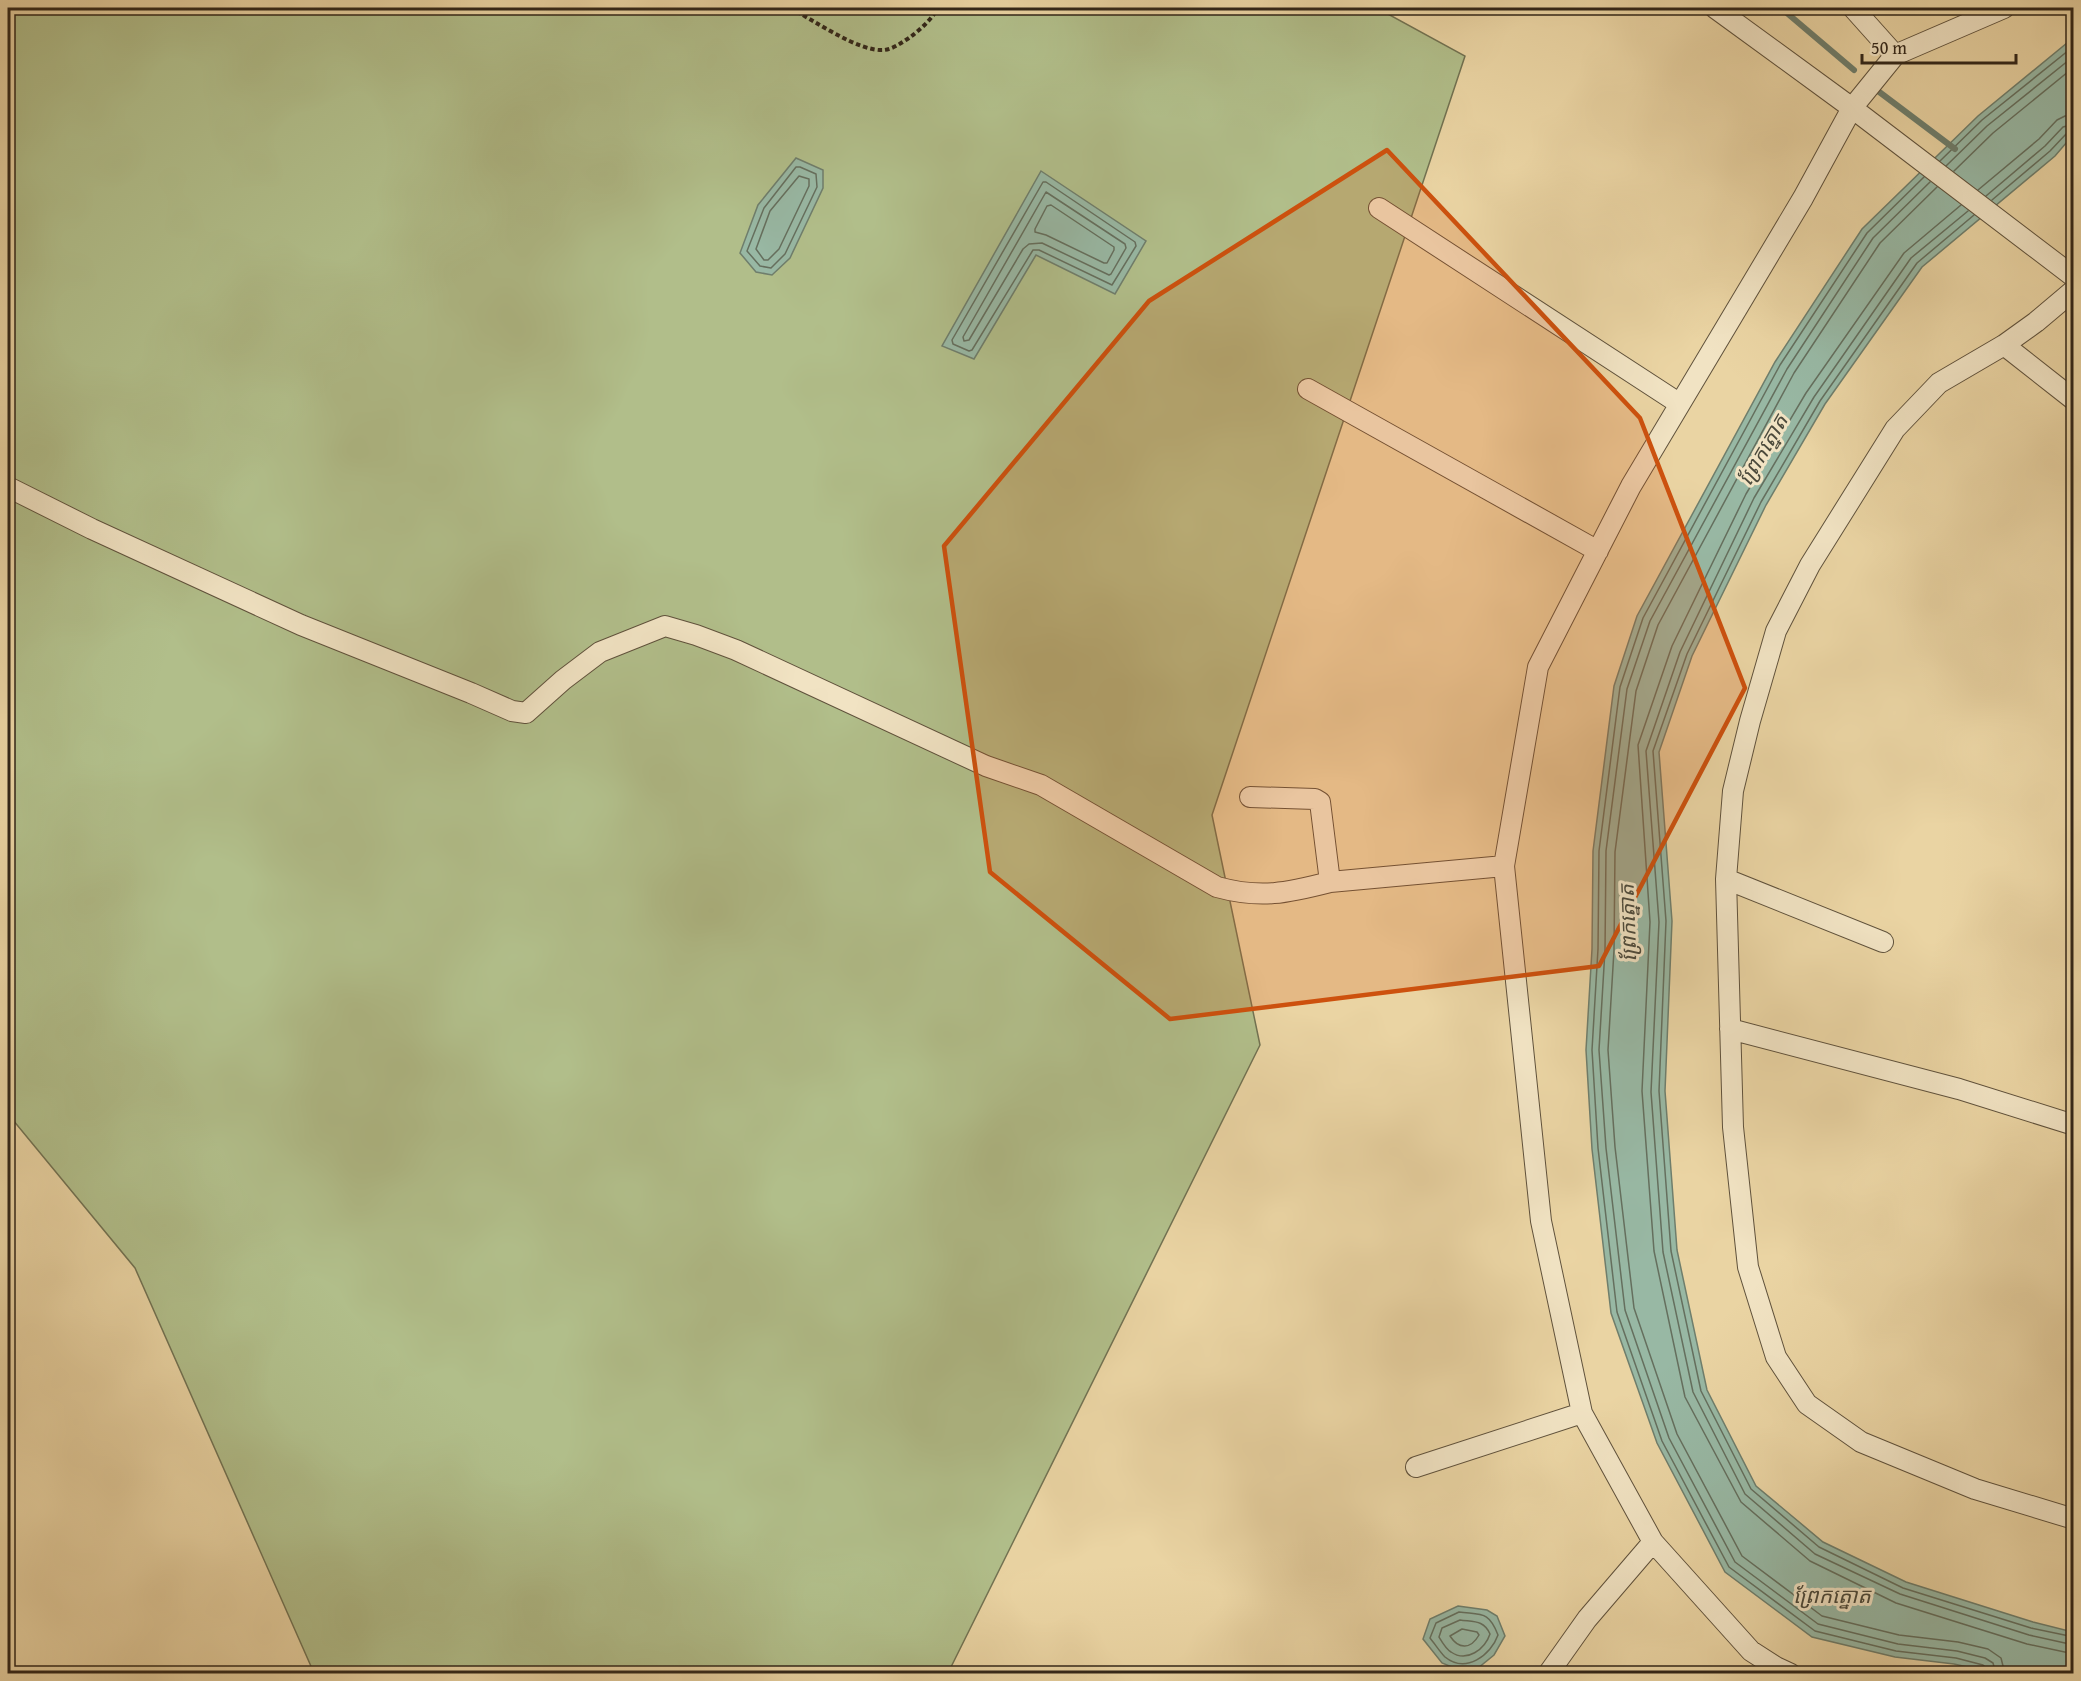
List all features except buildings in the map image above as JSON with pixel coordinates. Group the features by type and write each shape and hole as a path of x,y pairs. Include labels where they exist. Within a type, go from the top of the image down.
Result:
{"street":[{"path":"1715,8 1852,108 2073,277"},
{"path":"1853,8 1895,55"},
{"path":"1780,1671 1751,1651 1653,1542 1581,1413 1541,1221 1504,866 1538,667 1631,486 1803,198 1852,108 1895,55 2004,8"},
{"path":"1379,208 1680,404"},
{"path":"2073,290 2004,345 1939,383 1895,429 1810,565 1776,631 1750,721 1733,791 1726,879 1733,1127 1748,1267 1776,1357 1807,1404 1861,1442 1975,1489 2073,1519"},
{"path":"2004,345 2073,400"},
{"path":"1308,389 1598,550"},
{"path":"8,487 92,529 301,625 512,711 526,713 563,680 600,652 665,626 736,650 986,766 1041,785 1217,887 1242,894 1282,894 1330,882 1504,866"},
{"path":"1250,797 1315,799 1320,802 1330,882"},
{"path":"1726,879 1883,942"},
{"path":"1730,1029 1959,1089 2073,1125"},
{"path":"1416,1467 1581,1413"},
{"path":"1548,1674 1587,1619 1653,1542"}],"path":[{"path":"790,8 849,41 869,49 884,50 898,45 917,32 938,8"}],"highlighted area":[{"path":"1387,150 1640,418 1745,688 1599,966 1170,1019 990,872 944,546 1149,301"}],"green space":[{"path":"8,8 1377,8 1465,56 1212,815 1260,1045 948,1673 314,1673 135,1268 8,1114"}],"water":[{"name":"ព្រែកត្នោត","path":"2073,38 2073,135 2055,156 1922,267 1825,404 1766,505 1692,656 1659,752 1672,921 1665,1091 1677,1250 1707,1390 1756,1486 1823,1542 1906,1582 2033,1622 2073,1632 2073,1673 1994,1673 1954,1664 1895,1657 1812,1637 1725,1572 1657,1443 1611,1313 1592,1149 1586,1050 1592,949 1593,851 1614,686 1637,616 1775,362 1862,229 1978,116"},
{"path":"796,158 823,170 823,188 790,258 772,275 756,272 740,253 758,205"},
{"path":"1041,171 1146,241 1115,294 1036,255 974,359 942,346"},
{"path":"1458,1606 1487,1610 1497,1616 1505,1636 1494,1655 1478,1668 1459,1670 1442,1663 1423,1639 1430,1619"}],"waterway":[{"path":"1781,8 1854,70"},
{"path":"1878,91 1955,149"}]}
